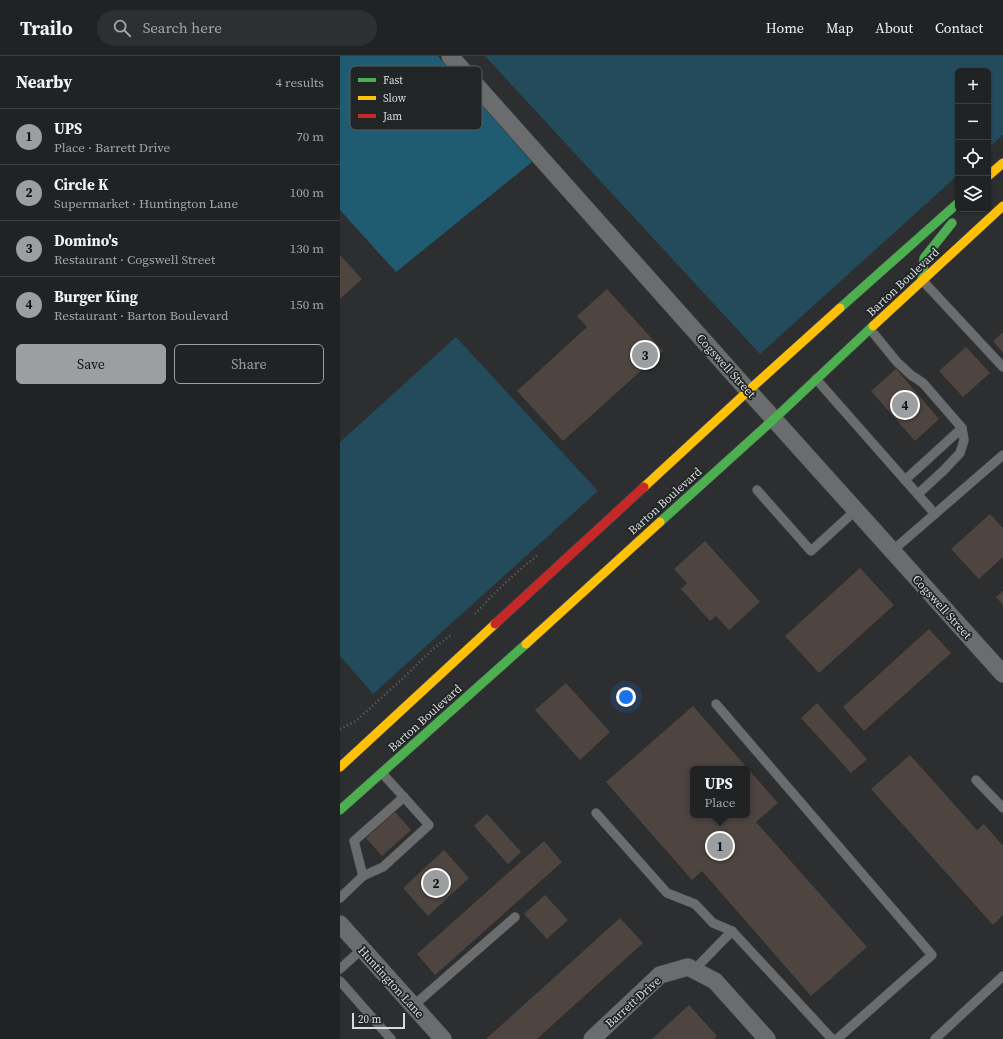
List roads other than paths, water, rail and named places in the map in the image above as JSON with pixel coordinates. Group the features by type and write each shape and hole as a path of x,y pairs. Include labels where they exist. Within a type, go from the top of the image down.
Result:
{"main road":[{"path":"991,173 1003,163"},
{"name":"Barton Boulevard","path":"340,767 499,626 748,391 955,206"},
{"name":"Barton Boulevard","path":"340,810 518,647 774,419 1003,206"},
{"path":"922,280 924,258 960,212"}],"street":[{"name":"Cogswell Street","path":"450,56 459,66"},
{"name":"Cogswell Street","path":"482,92 748,391 1003,674"},
{"name":"Huntington Lane","path":"340,924 443,1039"},
{"name":"Barrett Drive","path":"592,1039 660,976 688,967 694,970"},
{"path":"694,970 715,981 767,1039"}],"lane":[{"path":"922,280 1003,367"},
{"path":"870,329 897,362 910,375 923,383 962,428 964,440 960,453 918,494"},
{"path":"816,379 935,514"},
{"path":"905,480 962,428"},
{"path":"892,550 1003,455"},
{"path":"757,490 811,551 856,510"},
{"path":"716,704 932,955 836,1039"},
{"path":"340,898 363,876 383,867 429,825 382,773"},
{"path":"976,780 1003,808"},
{"path":"363,876 354,841 404,797"},
{"path":"596,813 667,893 695,904 713,923 732,931 832,1039"},
{"path":"413,1006 515,917"},
{"path":"694,970 732,931"},
{"path":"340,969 362,949"},
{"path":"935,1039 1003,976"},
{"path":"340,981 391,1039"}],"place":[{"name":"Domino's","path":"645,355"},
{"name":"Burger King","path":"905,405"},
{"name":"UPS","path":"720,846"},
{"name":"Circle K","path":"436,883"}]}
